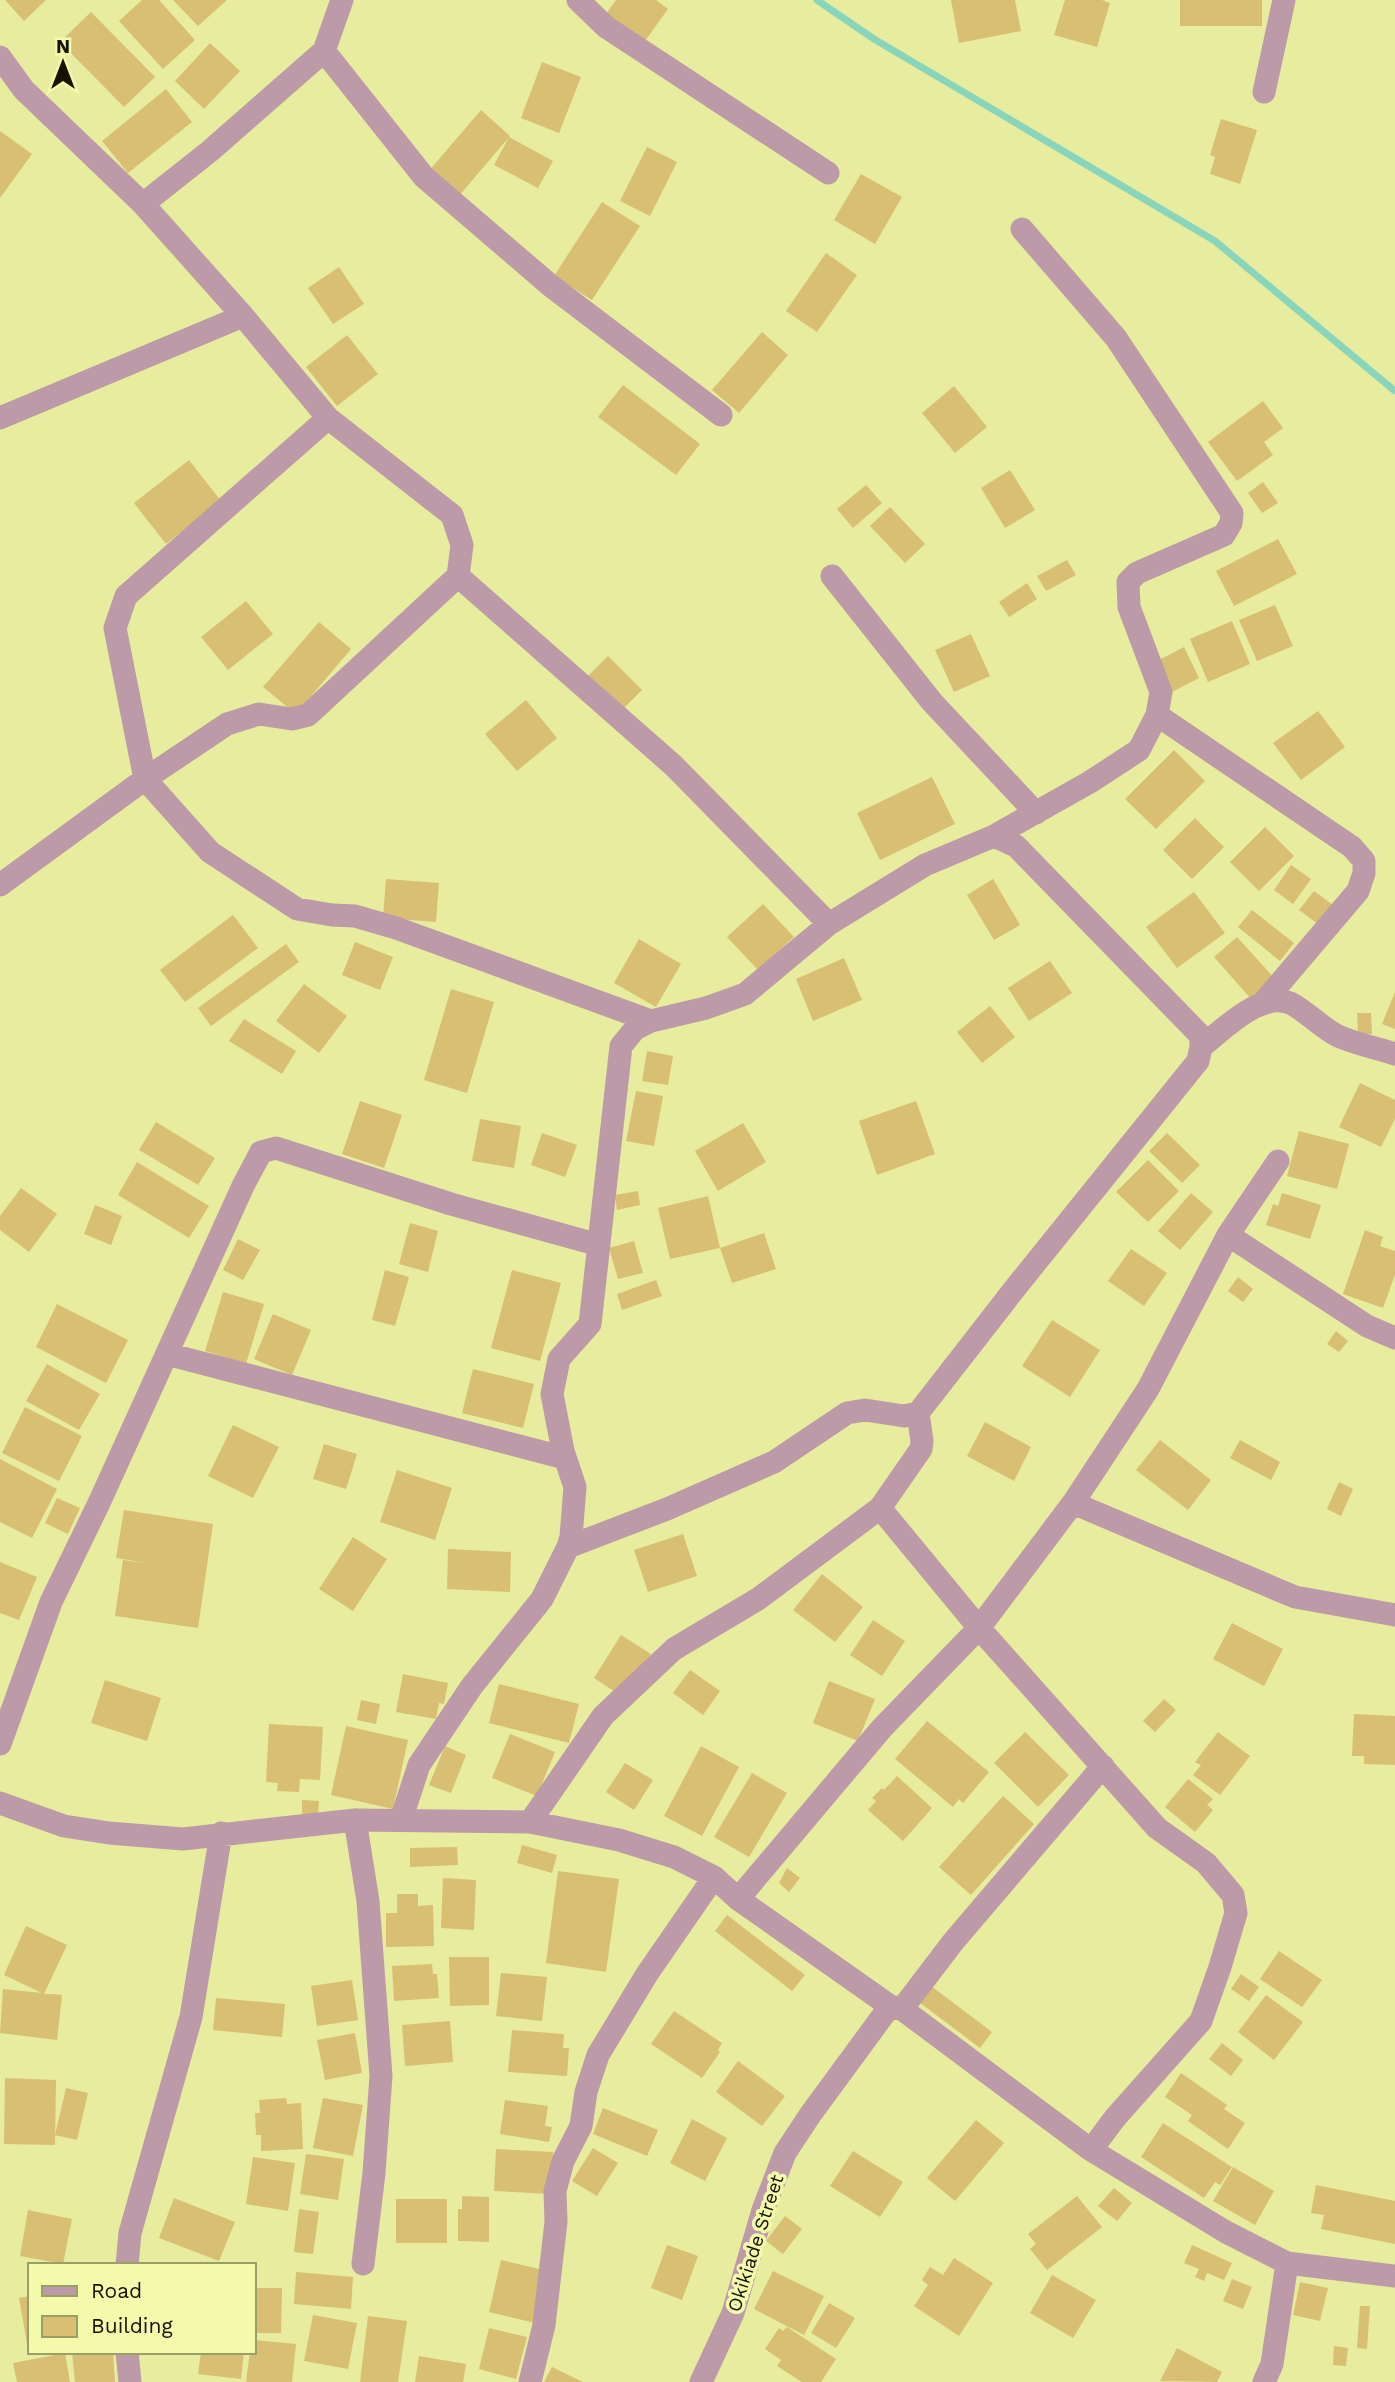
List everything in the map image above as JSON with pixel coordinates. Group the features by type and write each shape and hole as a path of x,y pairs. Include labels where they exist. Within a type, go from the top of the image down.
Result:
{"street":[{"path":"143,204 324,51 342,0"},
{"path":"578,0 606,27 828,173"},
{"path":"1264,92 1284,0"},
{"path":"324,51 424,177 551,286 721,415"},
{"path":"0,57 24,90 143,204 243,316 328,418 452,514 462,545 458,576 308,715 292,719 259,714 227,724 145,779 0,885"},
{"path":"401,1821 419,1765 471,1686 542,1599 571,1537 575,1487 565,1458 552,1394 559,1359 590,1324 621,1046 635,1029 651,1021 706,1008 745,994 829,924 925,865 994,836 1090,782 1139,750 1157,715 1161,692 1129,607 1128,582 1137,573 1224,535 1231,523 1232,513 1116,338 1021,229"},
{"path":"0,418 243,316"},
{"path":"328,418 126,596 115,628 145,779 210,852 297,909 355,916 396,928 651,1021"},
{"path":"458,576 674,766 829,924"},
{"path":"832,576 932,702 1036,813"},
{"path":"1157,715 1352,847 1364,861 1364,873 1358,891 1263,1003"},
{"path":"568,1547 667,1509 774,1462 847,1413 865,1410 904,1416 918,1413 1198,1061 1201,1036 1016,846 994,836"},
{"path":"1201,1047 1248,1010 1278,1000 1291,1003 1338,1036 1395,1055"},
{"path":"0,1744 51,1602 261,1152 276,1149 451,1205 599,1245"},
{"path":"738,1899 882,1728 979,1628 1073,1503 1148,1389 1228,1235 1278,1161"},
{"path":"1228,1235 1367,1326 1395,1338"},
{"path":"167,1354 565,1458"},
{"path":"530,1822 603,1717 674,1649 758,1599 880,1508 921,1449 918,1413"},
{"path":"1073,1503 1295,1597 1395,1615"},
{"path":"880,1508 979,1628 1157,1828 1206,1863 1233,1895 1236,1913 1201,2021 1115,2118 1091,2150"},
{"name":"Okikiade Street","path":"701,2382 733,2314 763,2210 785,2153 810,2115 896,2008 1103,1766"},
{"path":"0,1804 64,1826 183,1839 355,1820 530,1822 619,1840 674,1857 714,1877 738,1899 896,2008 1091,2150 1226,2232 1287,2263 1395,2276"},
{"path":"355,1820 368,1901 381,2076 374,2173 363,2264"},
{"path":"127,2263 130,2233 191,2017 221,1833"},
{"path":"530,2382 544,2325 555,2222 555,2191 563,2161 581,2126 586,2092 598,2055 648,1974 714,1877"},
{"path":"1264,2382 1272,2364 1287,2263"},
{"path":"127,2354 130,2382"}],"building":[{"path":"5,0 46,0 24,21"},
{"path":"142,0 159,0 195,40 163,69 119,21"},
{"path":"173,0 227,0 198,26"},
{"path":"616,0 656,0 668,9 645,41 606,14"},
{"path":"951,0 1015,0 1021,31 959,43"},
{"path":"1065,0 1102,0 1110,3 1097,47 1054,35"},
{"path":"1180,0 1262,0 1262,26 1180,26"},
{"path":"91,12 155,77 124,107 60,42"},
{"path":"210,43 240,71 204,109 175,81"},
{"path":"542,62 581,77 559,133 521,118"},
{"path":"166,89 192,122 128,173 102,141"},
{"path":"481,110 510,136 458,197 428,172"},
{"path":"1221,119 1257,130 1240,184 1210,174 1215,157 1210,155"},
{"path":"0,131 32,154 0,198"},
{"path":"509,137 553,161 538,188 494,165"},
{"path":"647,147 677,162 650,216 620,201"},
{"path":"861,174 902,197 875,244 834,220"},
{"path":"602,202 640,226 592,300 554,276"},
{"path":"826,253 857,275 817,332 786,311"},
{"path":"339,267 364,304 333,324 308,288"},
{"path":"762,332 788,355 739,413 712,390"},
{"path":"347,335 378,374 337,406 306,367"},
{"path":"623,385 700,444 676,475 598,417"},
{"path":"954,386 987,427 955,453 922,413"},
{"path":"1263,401 1283,428 1264,442 1273,455 1237,481 1208,442"},
{"path":"189,460 221,501 166,544 134,503"},
{"path":"1010,470 1035,510 1005,528 981,488"},
{"path":"1263,482 1278,503 1262,513 1248,493"},
{"path":"866,485 882,503 853,528 837,509"},
{"path":"890,507 925,544 905,563 870,526"},
{"path":"1278,539 1297,574 1234,606 1216,571"},
{"path":"1067,560 1076,575 1046,591 1037,576"},
{"path":"1027,583 1037,599 1009,617 999,602"},
{"path":"246,601 273,634 228,670 201,637"},
{"path":"1275,605 1293,646 1257,661 1239,620"},
{"path":"1232,621 1250,664 1208,682 1190,639"},
{"path":"319,622 351,649 296,714 263,687"},
{"path":"971,634 990,676 954,692 935,650"},
{"path":"1184,647 1199,678 1172,692 1157,661"},
{"path":"608,656 642,690 620,712 586,678"},
{"path":"526,700 557,738 517,771 485,734"},
{"path":"1318,711 1345,747 1301,780 1273,743"},
{"path":"1174,750 1205,781 1156,829 1125,799"},
{"path":"932,777 955,824 880,860 857,813"},
{"path":"1195,818 1224,847 1192,879 1163,850"},
{"path":"1265,827 1294,856 1259,891 1230,862"},
{"path":"1291,865 1311,879 1293,904 1274,890"},
{"path":"386,879 439,883 436,922 383,918"},
{"path":"993,879 1020,925 994,940 967,895"},
{"path":"1314,891 1333,905 1318,924 1299,910"},
{"path":"1194,892 1225,933 1177,968 1146,927"},
{"path":"763,904 794,937 758,970 727,937"},
{"path":"1252,910 1294,943 1280,961 1238,927"},
{"path":"233,915 258,948 185,1002 160,970"},
{"path":"1237,937 1276,980 1252,1000 1214,957"},
{"path":"639,939 681,964 656,1007 614,983"},
{"path":"355,942 393,957 380,990 342,975"},
{"path":"286,944 299,962 211,1026 198,1008"},
{"path":"844,958 862,1000 813,1021 796,979"},
{"path":"1050,961 1072,993 1029,1021 1008,988"},
{"path":"304,984 347,1016 319,1053 276,1021"},
{"path":"451,989 494,1002 467,1093 424,1080"},
{"path":"1395,992 1395,1029 1382,1024"},
{"path":"990,1006 1015,1037 982,1063 957,1032"},
{"path":"1357,1013 1371,1013 1372,1034 1358,1034"},
{"path":"244,1019 296,1051 282,1074 229,1041"},
{"path":"647,1051 673,1056 668,1085 642,1081"},
{"path":"1360,1083 1395,1100 1395,1119 1381,1147 1339,1127"},
{"path":"636,1091 663,1096 654,1146 626,1141"},
{"path":"360,1101 402,1115 384,1168 342,1154"},
{"path":"916,1101 935,1154 877,1175 859,1121"},
{"path":"480,1119 521,1126 514,1168 472,1161"},
{"path":"156,1122 215,1158 198,1185 139,1150"},
{"path":"743,1123 766,1162 718,1191 695,1151"},
{"path":"1299,1131 1349,1144 1337,1189 1287,1176"},
{"path":"542,1133 577,1145 565,1177 531,1165"},
{"path":"1167,1133 1200,1165 1182,1183 1149,1151"},
{"path":"1148,1160 1179,1191 1148,1222 1116,1192"},
{"path":"137,1162 209,1206 189,1238 118,1195"},
{"path":"21,1188 57,1214 29,1252 0,1230 0,1216"},
{"path":"638,1191 640,1205 617,1210 615,1195"},
{"path":"1191,1193 1213,1212 1180,1250 1158,1231"},
{"path":"1282,1193 1321,1205 1310,1239 1266,1225 1273,1204 1278,1206"},
{"path":"708,1196 720,1248 670,1259 658,1208"},
{"path":"95,1205 122,1216 111,1245 84,1234"},
{"path":"410,1223 438,1231 428,1272 399,1264"},
{"path":"1365,1230 1383,1237 1380,1246 1395,1251 1395,1275 1383,1308 1343,1294"},
{"path":"764,1233 776,1269 732,1283 720,1248"},
{"path":"238,1239 260,1250 243,1280 223,1270"},
{"path":"634,1241 643,1273 618,1279 609,1248"},
{"path":"1131,1249 1167,1273 1144,1306 1108,1281"},
{"path":"385,1270 409,1277 395,1326 372,1320"},
{"path":"512,1270 561,1283 540,1361 491,1348"},
{"path":"1238,1277 1253,1289 1243,1302 1228,1291"},
{"path":"656,1280 662,1296 622,1310 617,1294"},
{"path":"223,1292 264,1304 246,1364 205,1351"},
{"path":"57,1304 128,1340 106,1383 36,1347"},
{"path":"273,1314 311,1330 292,1375 254,1359"},
{"path":"1052,1320 1100,1350 1070,1397 1022,1366"},
{"path":"1336,1331 1348,1341 1339,1352 1327,1344"},
{"path":"47,1364 100,1394 79,1430 26,1401"},
{"path":"473,1369 534,1384 523,1428 462,1413"},
{"path":"25,1407 82,1436 59,1481 2,1453"},
{"path":"985,1422 1031,1447 1014,1481 967,1456"},
{"path":"233,1425 279,1447 253,1498 208,1476"},
{"path":"1160,1440 1211,1480 1188,1510 1136,1470"},
{"path":"1240,1440 1280,1462 1271,1480 1230,1458"},
{"path":"324,1444 357,1454 346,1489 313,1479"},
{"path":"0,1459 57,1489 32,1538 0,1522"},
{"path":"397,1470 452,1488 435,1540 380,1522"},
{"path":"1339,1482 1353,1489 1341,1516 1327,1509"},
{"path":"57,1498 80,1508 68,1534 45,1523"},
{"path":"124,1510 213,1524 198,1628 115,1616 123,1560 147,1563 116,1558"},
{"path":"683,1534 697,1576 648,1592 634,1550"},
{"path":"353,1537 387,1559 353,1611 319,1589"},
{"path":"448,1549 511,1552 510,1592 447,1589"},
{"path":"0,1562 37,1577 19,1620 0,1613"},
{"path":"822,1574 863,1607 835,1642 793,1610"},
{"path":"873,1620 905,1641 882,1676 850,1655"},
{"path":"1232,1623 1283,1649 1264,1686 1213,1659"},
{"path":"621,1635 651,1654 623,1697 594,1678"},
{"path":"690,1670 720,1691 703,1715 673,1693"},
{"path":"403,1674 448,1683 444,1704 439,1703 436,1719 396,1712"},
{"path":"105,1680 161,1698 147,1741 91,1723"},
{"path":"829,1681 875,1699 858,1741 813,1723"},
{"path":"499,1684 579,1704 569,1743 489,1723"},
{"path":"1164,1699 1176,1710 1155,1732 1143,1721"},
{"path":"361,1700 380,1704 376,1724 357,1720"},
{"path":"1354,1714 1395,1716 1395,1765 1364,1764 1364,1756 1352,1756"},
{"path":"927,1721 989,1772 963,1803 959,1799 953,1807 895,1759"},
{"path":"269,1724 323,1727 320,1780 300,1779 299,1792 277,1791 278,1783 266,1782"},
{"path":"346,1726 408,1740 393,1809 331,1795"},
{"path":"1025,1732 1069,1775 1038,1807 994,1763"},
{"path":"1218,1732 1250,1756 1220,1795 1193,1775 1201,1765 1195,1762"},
{"path":"510,1734 555,1752 537,1796 492,1778"},
{"path":"445,1746 466,1755 451,1793 429,1785"},
{"path":"701,1746 739,1767 702,1836 664,1816"},
{"path":"625,1763 653,1780 634,1810 606,1792"},
{"path":"752,1773 787,1793 749,1857 714,1837"},
{"path":"897,1776 932,1808 903,1841 868,1810 876,1801 872,1798"},
{"path":"1188,1779 1213,1799 1207,1805 1213,1810 1195,1832 1165,1807"},
{"path":"1003,1796 1034,1824 971,1895 939,1867"},
{"path":"302,1800 319,1801 318,1817 302,1817"},
{"path":"522,1845 557,1855 552,1873 517,1863"},
{"path":"457,1847 458,1865 410,1867 410,1848"},
{"path":"787,1868 800,1878 789,1892 779,1883"},
{"path":"558,1871 619,1879 606,1972 546,1963"},
{"path":"443,1878 476,1880 474,1930 441,1928"},
{"path":"397,1894 418,1894 418,1906 433,1905 434,1946 386,1947 386,1913 397,1913"},
{"path":"727,1915 805,1975 792,1991 715,1931"},
{"path":"26,1926 67,1945 44,1994 4,1975"},
{"path":"1279,1951 1322,1980 1302,2007 1260,1979"},
{"path":"449,1957 489,1957 489,2005 450,2006"},
{"path":"432,1964 433,1974 437,1974 439,1998 394,2001 392,1966"},
{"path":"501,1973 547,1977 542,2021 496,2016"},
{"path":"1241,1974 1259,1987 1249,2001 1231,1989"},
{"path":"352,1980 358,2020 317,2026 311,1986"},
{"path":"931,1986 992,2032 980,2048 919,2002"},
{"path":"3,1989 62,1995 57,2040 0,2033"},
{"path":"1266,1995 1303,2022 1274,2060 1238,2032"},
{"path":"216,1998 285,2004 282,2037 213,2030"},
{"path":"674,2011 722,2043 718,2050 720,2052 702,2078 651,2044"},
{"path":"450,2021 453,2062 405,2066 402,2025"},
{"path":"512,2030 564,2034 563,2048 569,2048 567,2076 508,2072"},
{"path":"355,2033 362,2073 325,2080 317,2040"},
{"path":"1222,2043 1243,2060 1231,2076 1209,2059"},
{"path":"738,2061 785,2096 762,2126 716,2092"},
{"path":"1181,2073 1227,2105 1224,2109 1245,2123 1228,2149 1188,2121 1192,2115 1165,2097"},
{"path":"5,2078 56,2080 55,2145 4,2144"},
{"path":"66,2088 88,2093 77,2140 55,2135"},
{"path":"286,2098 287,2104 301,2103 303,2149 261,2151 261,2135 256,2135 255,2113 260,2113 259,2100"},
{"path":"323,2098 363,2105 353,2156 313,2148"},
{"path":"505,2100 548,2106 545,2126 552,2127 549,2142 500,2134"},
{"path":"603,2108 658,2130 647,2156 593,2134"},
{"path":"692,2119 727,2138 705,2181 670,2163"},
{"path":"976,2120 1004,2143 955,2201 927,2178"},
{"path":"1163,2123 1232,2167 1220,2185 1215,2182 1204,2198 1141,2157"},
{"path":"593,2148 618,2163 597,2196 572,2181"},
{"path":"496,2149 553,2152 550,2194 494,2191"},
{"path":"853,2151 903,2182 880,2217 830,2186"},
{"path":"306,2154 344,2159 338,2200 300,2194"},
{"path":"253,2157 295,2163 288,2211 246,2204"},
{"path":"1233,2167 1274,2191 1255,2225 1213,2201"},
{"path":"1316,2185 1395,2201 1395,2244 1321,2229 1324,2215 1311,2213"},
{"path":"1114,2188 1132,2203 1117,2221 1098,2206"},
{"path":"462,2196 489,2197 489,2242 458,2241 458,2209 462,2209"},
{"path":"1077,2196 1102,2227 1047,2270 1030,2249 1036,2244 1028,2234"},
{"path":"174,2198 235,2222 219,2261 159,2238"},
{"path":"396,2199 447,2199 447,2243 396,2243"},
{"path":"299,2209 319,2212 313,2254 294,2252"},
{"path":"28,2210 72,2219 63,2263 20,2256"},
{"path":"785,2216 802,2229 783,2254 766,2241"},
{"path":"667,2245 698,2256 682,2300 651,2288"},
{"path":"1192,2245 1232,2263 1224,2280 1207,2273 1204,2281 1195,2277 1199,2269 1184,2263"},
{"path":"954,2258 993,2283 959,2336 914,2306 928,2285 922,2280 930,2267 943,2275"},
{"path":"501,2260 548,2271 535,2323 489,2312"},
{"path":"773,2271 824,2296 804,2335 754,2309"},
{"path":"296,2272 353,2277 351,2309 294,2304"},
{"path":"1052,2275 1096,2300 1073,2338 1030,2313"},
{"path":"1232,2279 1252,2287 1243,2309 1223,2301"},
{"path":"1300,2282 1328,2288 1320,2321 1293,2315"},
{"path":"256,2288 282,2288 281,2333 256,2333"},
{"path":"28,2296 28,2349 19,2298"},
{"path":"829,2303 855,2318 836,2348 811,2333"},
{"path":"1360,2306 1370,2306 1367,2349 1357,2348"},
{"path":"313,2315 357,2323 348,2369 304,2361"},
{"path":"368,2316 407,2321 398,2382 360,2382"},
{"path":"787,2327 836,2359 821,2382 802,2382 777,2366 781,2360 765,2349 779,2328 783,2331"},
{"path":"489,2328 527,2337 516,2379 479,2369"},
{"path":"256,2340 296,2344 292,2382 246,2382 250,2354 256,2354"},
{"path":"1334,2346 1348,2348 1346,2366 1333,2365"},
{"path":"1177,2348 1222,2372 1217,2382 1160,2381"},
{"path":"65,2354 70,2382 17,2382 13,2363"},
{"path":"72,2354 113,2354 115,2382 75,2382"},
{"path":"201,2354 244,2354 241,2379 198,2374"},
{"path":"419,2356 466,2364 463,2382 415,2382"},
{"path":"552,2367 583,2382 544,2382"}],"waterway":[{"path":"817,0 874,39 1215,241 1395,391"}]}
